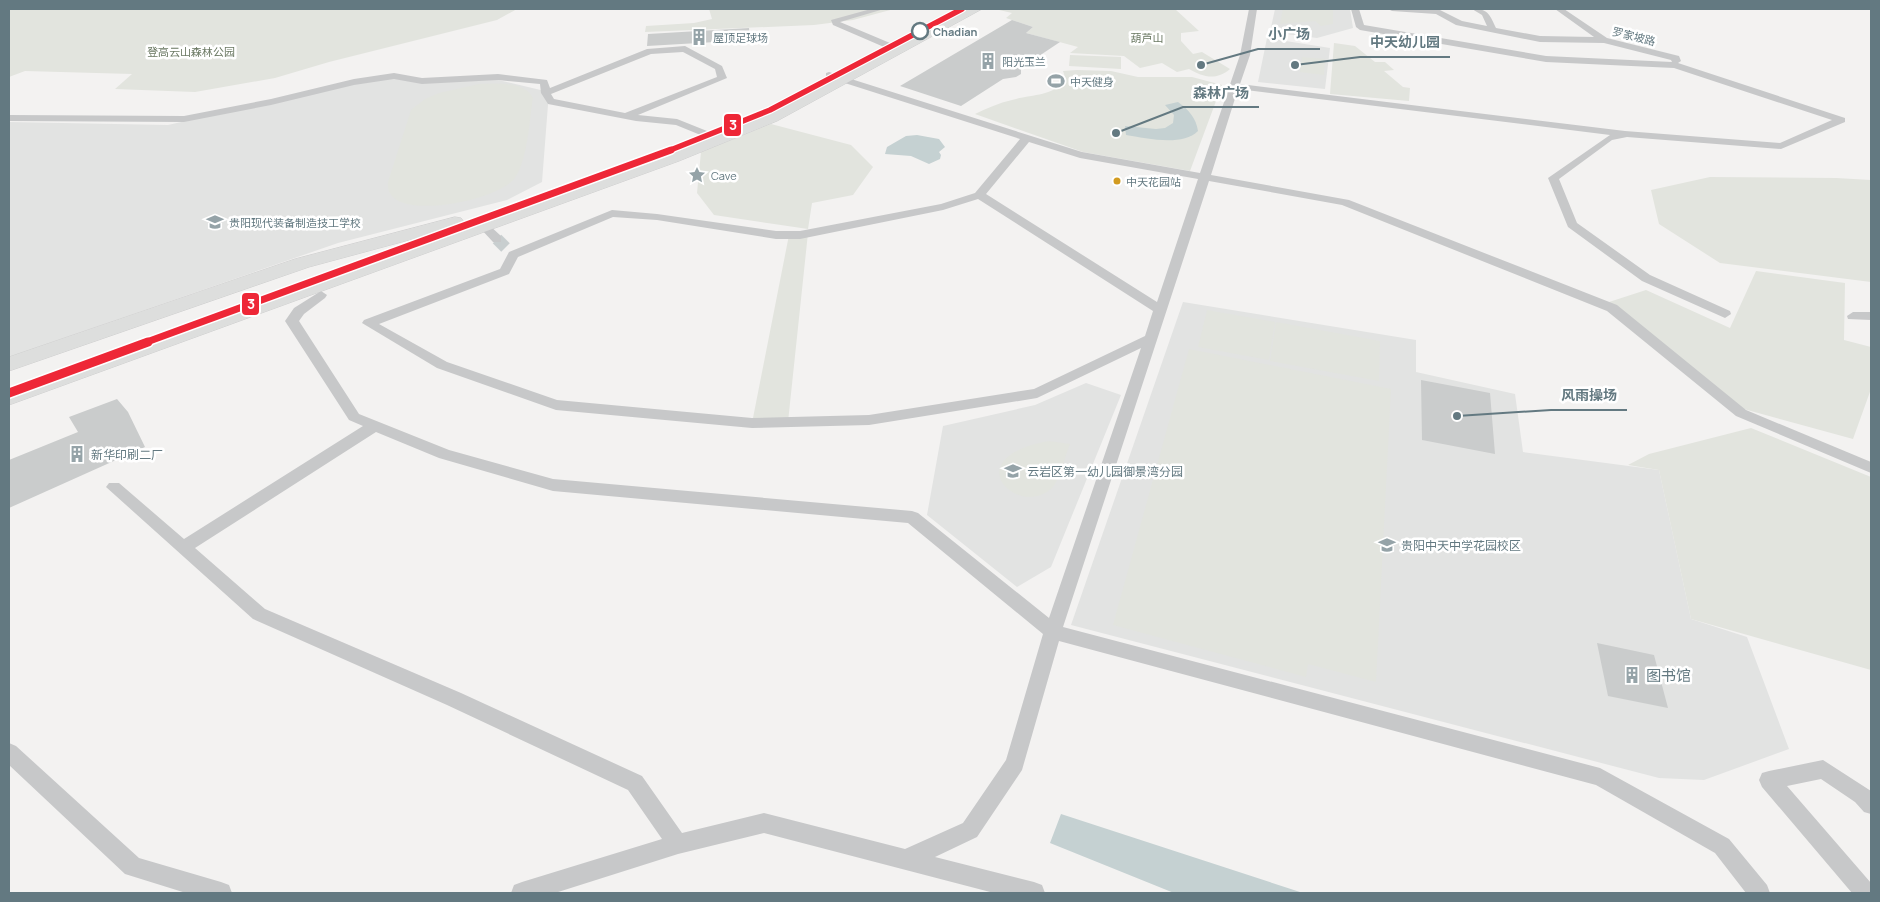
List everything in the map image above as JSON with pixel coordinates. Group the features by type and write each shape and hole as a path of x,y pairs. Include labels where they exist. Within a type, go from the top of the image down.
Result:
{"main road":[{"path":"9,384 673,157 771,118 887,45 956,9"},
{"path":"9,398 400,256 836,77 975,9"},
{"path":"9,364 302,263 485,220"},
{"path":"9,411 321,295 400,256"}],"street":[{"path":"880,9 835,20 836,23 887,45"},
{"path":"904,860 970,830 1015,764 1054,632 1245,56 1253,9"},
{"path":"1235,86 1627,134 1781,146 1841,120 1675,65 1546,59 1360,27 1355,9"},
{"path":"1392,9 1438,12 1458,23 1540,39 1604,40"},
{"path":"1476,9 1486,14 1493,30"},
{"name":"罗家坡路","path":"1559,9 1604,40 1676,58 1675,65"},
{"path":"546,93 650,51 685,49 720,68 722,78 626,116"},
{"path":"9,118 184,119 270,102 354,82 394,76 422,80 498,77 544,82 546,93 551,102 573,103 626,116 681,121 703,133"},
{"path":"836,77 1080,155 1345,202 1612,308 1741,413 1871,468"},
{"path":"1627,134 1609,138 1553,178 1572,225 1646,278 1725,314"},
{"path":"1027,138 979,195 943,208 800,235 776,235 657,217 612,214 511,252 505,271 369,323 442,365 556,405 752,423 869,420 1037,394 1151,338"},
{"path":"979,195 1161,310"},
{"path":"485,220 497,239"},
{"path":"321,295 299,311 292,321 354,417 374,426 444,454 553,485 912,517 1054,632 1600,777 1722,846 1760,893"},
{"path":"1853,316 1871,316"},
{"path":"183,548 374,426"},
{"path":"114,487 259,614 454,699 635,783 678,844"},
{"path":"9,752 133,867 221,893"},
{"path":"1866,893 1769,780 1823,769 1862,795 1871,805"},
{"path":"522,893 678,844 764,823 1034,893"}],"shaded area":[{"path":"1275,9 1350,9 1353,28 1317,38 1270,32"},
{"path":"1267,38 1330,48 1325,89 1258,82"},
{"name":"贵阳现代装备制造技工学校","path":"388,79 498,80 549,92 542,182 507,200 338,243 9,357 9,122 168,125 338,87"},
{"path":"1178,102 1189,111 1196,122 1198,131 1191,136 1183,139 1164,140 1126,135 1125,126 1156,129 1165,128 1173,123 1174,115 1165,105"},
{"path":"917,135 939,139 945,147 939,152 941,155 940,159 929,164 911,156 885,154 887,147 906,136"},
{"name":"贵阳中天中学花园校区","path":"1183,302 1416,340 1416,372 1515,394 1523,452 1659,470 1691,619 1747,637 1789,749 1704,780 1659,778 1071,625"},
{"name":"云岩区第一幼儿园御景湾分园","path":"1086,383 1121,395 1051,567 1017,587 927,515 943,426 1035,405"},
{"path":"1061,814 1300,893 1174,893 1050,843"}],"green space":[{"name":"登高云山森林公园","path":"9,9 517,9 497,20 329,62 275,78 195,92 115,89 132,74 25,71 9,77"},
{"path":"709,9 894,9 853,20 814,25 645,32 646,26 694,23 712,19"},
{"name":"葫芦山","path":"995,9 1175,9 1199,31 1181,33 1181,41 1193,54 1202,52 1230,69 1220,75 1204,76 1189,69 1177,72 1162,63 1140,68 1124,56 1070,53 1078,47 1026,33 1033,27 1006,18 1012,13"},
{"path":"1283,9 1333,9 1333,24 1321,26 1315,21 1280,24"},
{"path":"1334,43 1355,46 1375,62 1385,62 1394,70 1384,71 1403,87 1410,88 1409,101 1330,94"},
{"path":"1070,55 1121,57 1121,69 1069,66"},
{"path":"1302,57 1325,59 1324,75 1300,72"},
{"path":"1063,71 1111,71 1138,77 1192,77 1222,85 1190,171 1083,152 975,114 1002,103 1048,92 1066,80"},
{"path":"479,84 509,84 517,86 529,92 533,98 525,151 519,171 514,179 504,187 486,195 443,205 421,206 403,203 391,195 388,182 411,110 425,99 439,93"},
{"path":"771,124 851,145 873,167 853,195 812,203 808,229 714,215 697,193 701,152"},
{"path":"1710,177 1871,180 1871,282 1720,263 1659,224 1651,190"},
{"path":"808,233 788,422 752,423 789,235"},
{"path":"1756,271 1845,283 1844,340 1871,347 1871,389 1853,439 1740,408 1609,302 1646,290 1730,328"},
{"path":"1207,310 1275,322 1269,360 1198,347"},
{"path":"1276,322 1380,341 1379,381 1270,361"},
{"path":"1189,349 1391,389 1376,682 1308,664 1306,677 1113,625"},
{"path":"1751,428 1871,477 1871,670 1691,619 1659,470 1628,465 1649,454"},
{"path":"1049,441 1070,444 1053,487 1039,495 1025,497 1012,492 1003,483 999,472 1004,460 1020,449"}],"building":[{"name":"阳光玉兰","path":"1012,20 1033,27 1026,33 1060,42 1021,68 1021,74 1016,77 1003,79 961,106 900,86"},
{"name":"屋顶足球场","path":"749,28 750,40 647,46 648,34"},
{"path":"1421,380 1490,393 1495,454 1422,440"},
{"name":"新华印刷二厂","path":"117,399 128,412 145,447 9,508 9,460 78,432 69,417"},
{"name":"图书馆","path":"1597,643 1654,655 1668,708 1608,696"}],"tunnel":[{"path":"497,239 508,250"}],"transit line":[{"name":"3","path":"9,393 658,155 770,110 962,9"}],"place":[{"name":"Chadian","path":"920,31"},
{"name":"屋顶足球场","path":"699,37"},
{"name":"阳光玉兰","path":"988,61"},
{"name":"小广场","path":"1201,65"},
{"name":"中天幼儿园","path":"1295,65"},
{"name":"中天健身","path":"1056,81"},
{"name":"森林广场","path":"1116,133"},
{"name":"Cave","path":"697,175"},
{"name":"中天花园站","path":"1117,181"},
{"name":"贵阳现代装备制造技工学校","path":"215,222"},
{"name":"风雨操场","path":"1457,416"},
{"name":"新华印刷二厂","path":"77,454"},
{"name":"云岩区第一幼儿园御景湾分园","path":"1013,471"},
{"name":"贵阳中天中学花园校区","path":"1387,545"},
{"name":"图书馆","path":"1632,675"}]}
